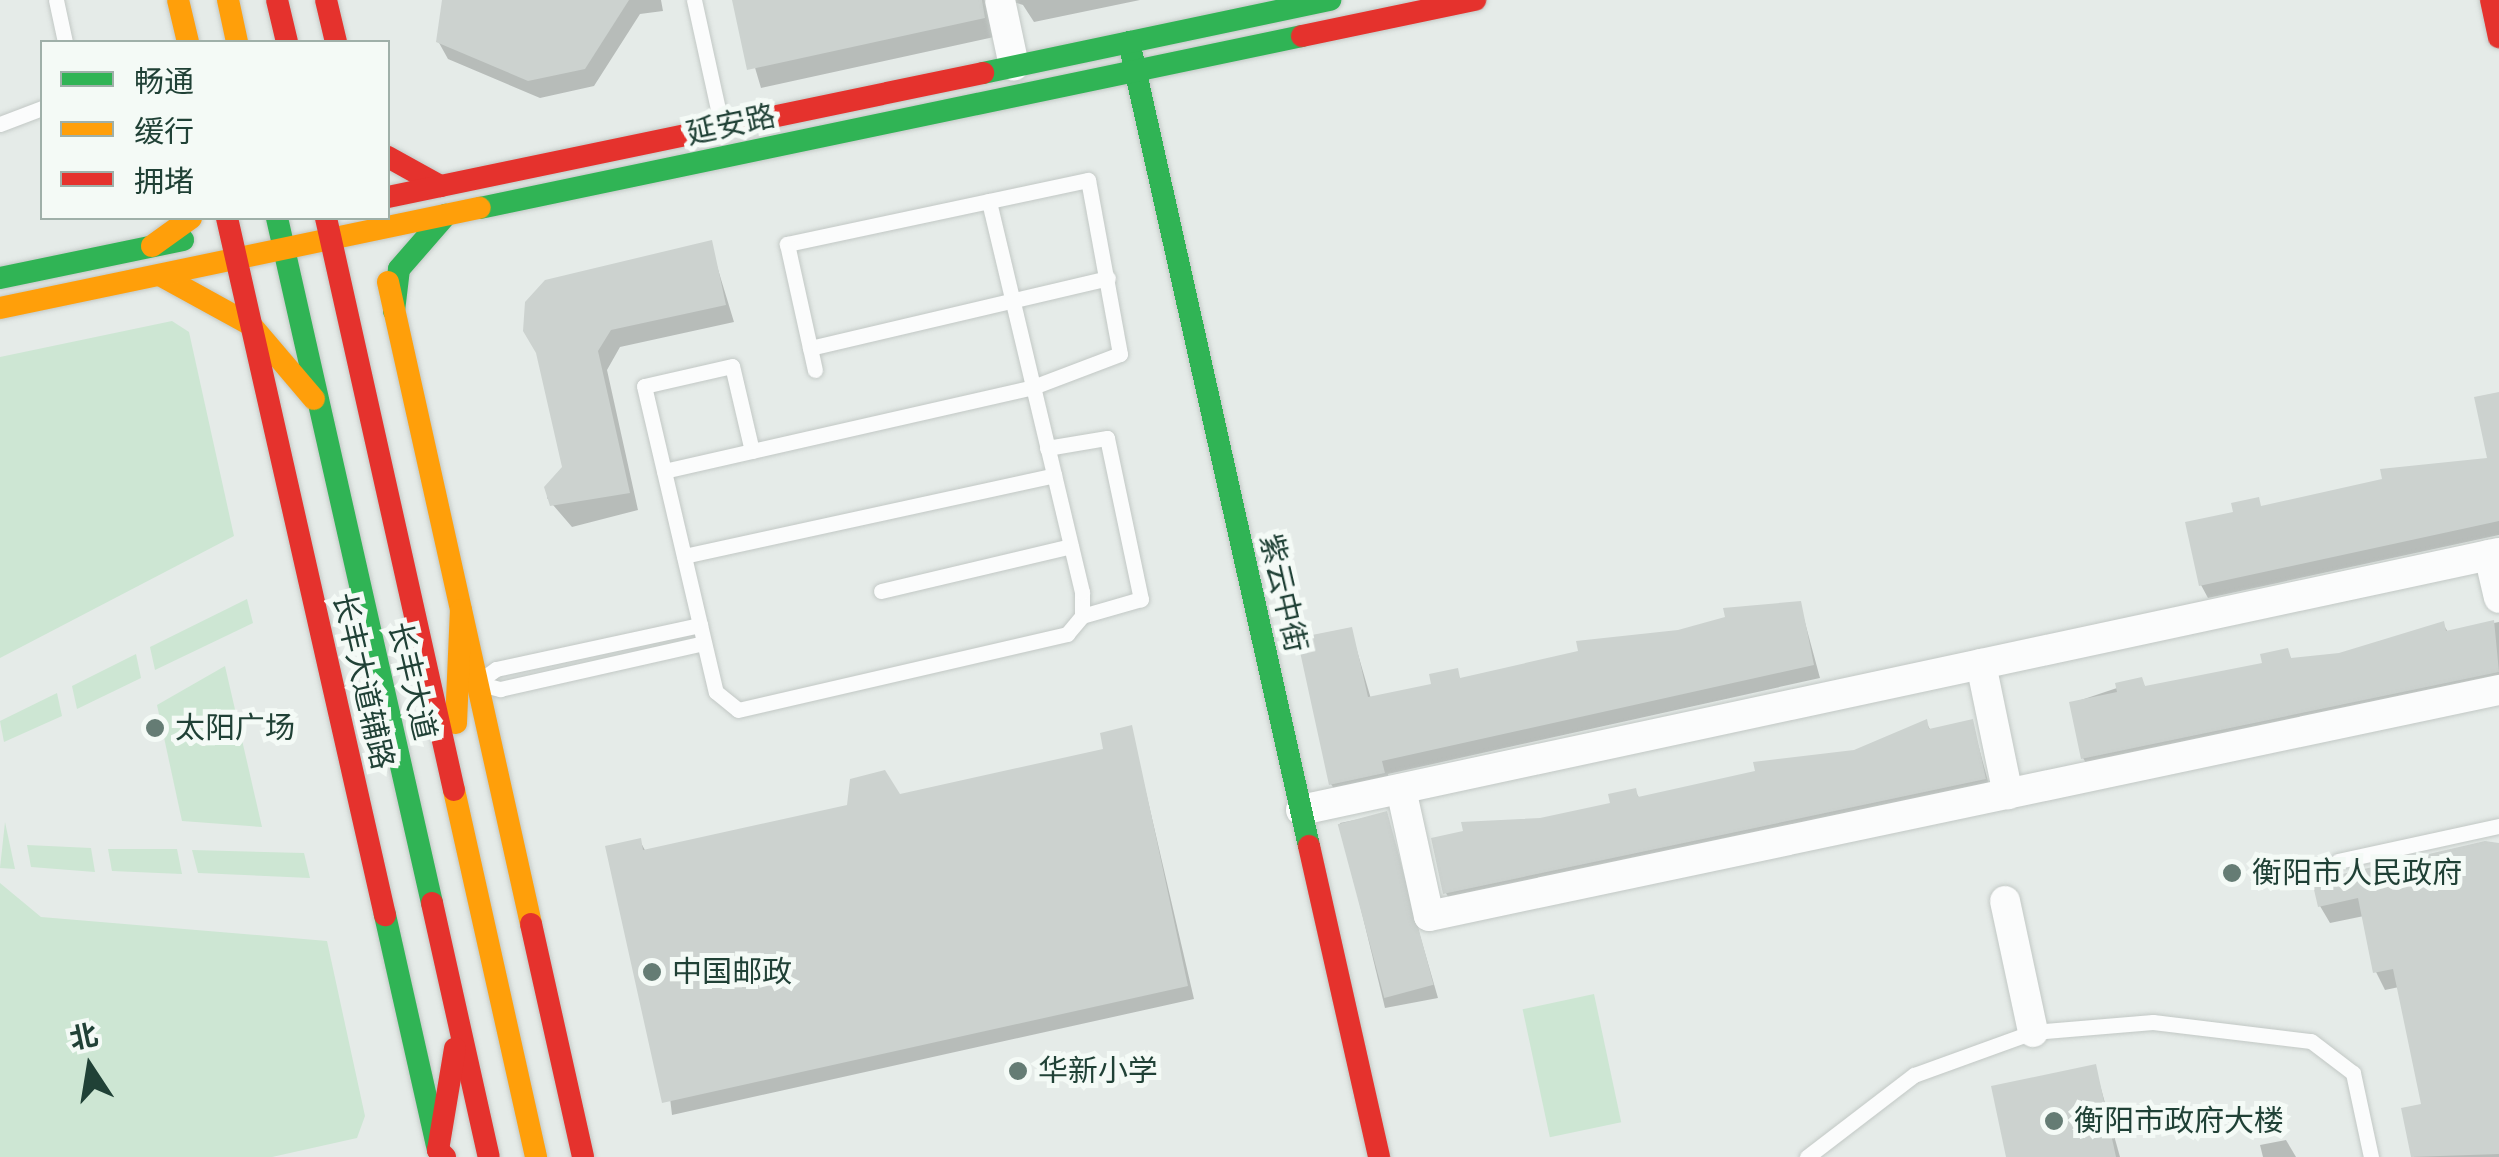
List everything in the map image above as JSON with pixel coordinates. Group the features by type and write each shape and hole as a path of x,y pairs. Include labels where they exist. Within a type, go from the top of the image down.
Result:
{"main road":[{"path":"178,0 188,40"},
{"path":"228,0 237,40"},
{"path":"277,0 287,40"},
{"path":"326,0 336,40"},
{"name":"延安路","path":"390,197 1129,42 1278,5 1330,0"},
{"name":"延安路","path":"0,308 284,248 328,228 446,215 1475,0"},
{"path":"2491,0 2499,37"},
{"name":"紫云中街","path":"1129,42 1379,1157"},
{"path":"390,158 440,186"},
{"path":"394,311 399,269 446,215"},
{"path":"152,246 188,220"},
{"path":"0,278 152,246 228,224 263,220"},
{"name":"长丰大道","path":"281,220 284,248 488,1157"},
{"path":"376,223 460,610 467,685 583,1157"},
{"name":"长丰大道辅路","path":"228,224 441,1155"},
{"name":"长丰大道","path":"328,228 536,1157"},
{"path":"160,274 251,325 319,405"},
{"path":"386,702 467,685"},
{"path":"453,785 467,685"},
{"path":"407,1157 441,1155 459,1026"}],"street":[{"path":"1000,0 1014,66"},
{"path":"1301,810 2494,554 2499,598"},
{"path":"1980,664 2008,794"},
{"path":"1401,788 1429,916 2499,690"},
{"path":"2005,901 2033,1032"}],"lane":[{"path":"56,0 66,40"},
{"path":"694,0 722,127"},
{"path":"0,124 40,109"},
{"path":"664,471 1033,387 1120,354 1088,180 787,244 816,370"},
{"path":"988,201 1071,546 1082,616"},
{"path":"810,348 1108,278"},
{"path":"752,451 732,366 644,386 716,692 738,710 1067,634 1082,616 1141,599 1107,438 1048,448"},
{"path":"684,556 1054,475"},
{"path":"881,591 1071,546"},
{"path":"467,685 496,668 700,625"},
{"path":"467,685 500,689 704,643"},
{"path":"2338,860 2499,826"},
{"path":"1806,1157 1914,1075 2033,1032 2153,1022 2311,1041 2354,1074 2371,1157"}],"green space":[{"path":"172,321 189,332 234,536 0,658 0,357"},
{"path":"247,599 253,623 155,670 150,647"},
{"path":"136,654 141,678 77,709 72,686"},
{"path":"225,666 262,827 182,821 157,705"},
{"path":"57,693 62,716 4,742 0,721"},
{"path":"5,822 15,869 0,868"},
{"path":"27,845 91,848 95,872 31,867"},
{"path":"108,849 177,849 182,874 112,871"},
{"path":"192,850 304,853 310,878 198,873"},
{"path":"0,883 41,917 327,941 365,1116 357,1138 272,1157 0,1157"},
{"path":"1594,994 1621,1122 1550,1137 1523,1009"}],"building":[{"path":"442,0 629,0 585,69 528,81 436,42"},
{"path":"732,0 982,0 985,18 747,70"},
{"path":"712,240 726,305 611,330 598,351 630,493 550,506 544,487 562,467 536,353 523,331 525,302 545,280"},
{"path":"2499,392 2499,521 2199,586 2185,522 2233,512 2231,503 2259,497 2261,506 2382,479 2380,469 2487,458 2474,397"},
{"path":"1801,601 1814,665 1382,761 1385,773 1329,785 1297,638 1352,627 1368,697 1431,684 1429,674 1458,668 1460,678 1578,651 1576,641 1678,630 1725,617 1723,608"},
{"path":"2494,620 2499,672 2081,759 2069,702 2117,692 2115,683 2142,677 2145,686 2262,663 2260,654 2288,648 2291,658 2339,653 2444,621 2446,631"},
{"path":"1927,719 1929,729 1973,719 1986,779 1443,894 1431,838 1463,831 1461,822 1540,818 1610,803 1608,794 1636,788 1638,797 1755,771 1753,762 1854,750"},
{"path":"1132,725 1188,986 662,1103 605,846 641,838 643,850 847,805 850,779 885,770 900,794 1103,749 1100,733"},
{"path":"1387,811 1434,985 1384,998 1338,824"},
{"path":"2485,841 2499,843 2499,1154 2411,1157 2401,1108 2421,1104 2393,969 2373,973 2358,898 2318,907 2312,881"},
{"name":"衡阳市政府大楼","path":"2096,1064 2116,1157 2006,1157 1991,1086"}],"traffic: fast":[{"path":"983,73 1330,0"},
{"path":"480,208 1302,36"},
{"path":"1129,42 1309,846"},
{"path":"394,311 399,269 446,215"},
{"path":"277,220 432,903"},
{"path":"0,278 183,240"},
{"path":"385,915 437,1145"}],"traffic: slow":[{"path":"178,0 188,40"},
{"path":"228,0 237,40"},
{"path":"0,308 480,208"},
{"path":"152,246 188,220"},
{"path":"160,275 251,325 314,399"},
{"path":"388,282 531,924"},
{"path":"456,723 461,610"},
{"path":"454,790 536,1157"}],"traffic: jam":[{"path":"277,0 287,40"},
{"path":"326,0 336,40"},
{"path":"1302,36 1475,0"},
{"path":"2491,0 2499,37"},
{"path":"390,197 983,73"},
{"path":"390,158 440,186"},
{"path":"227,220 385,915"},
{"path":"326,220 454,790"},
{"path":"1309,846 1379,1157"},
{"path":"432,903 489,1157"},
{"path":"531,924 583,1157"},
{"path":"445,1157 438,1150 455,1048"}],"place":[{"name":"太阳广场","path":"155,728"},
{"name":"衡阳市人民政府","path":"2232,873"},
{"name":"中国邮政","path":"652,972"},
{"name":"华新小学","path":"1018,1071"},
{"name":"衡阳市政府大楼","path":"2054,1121"}]}
